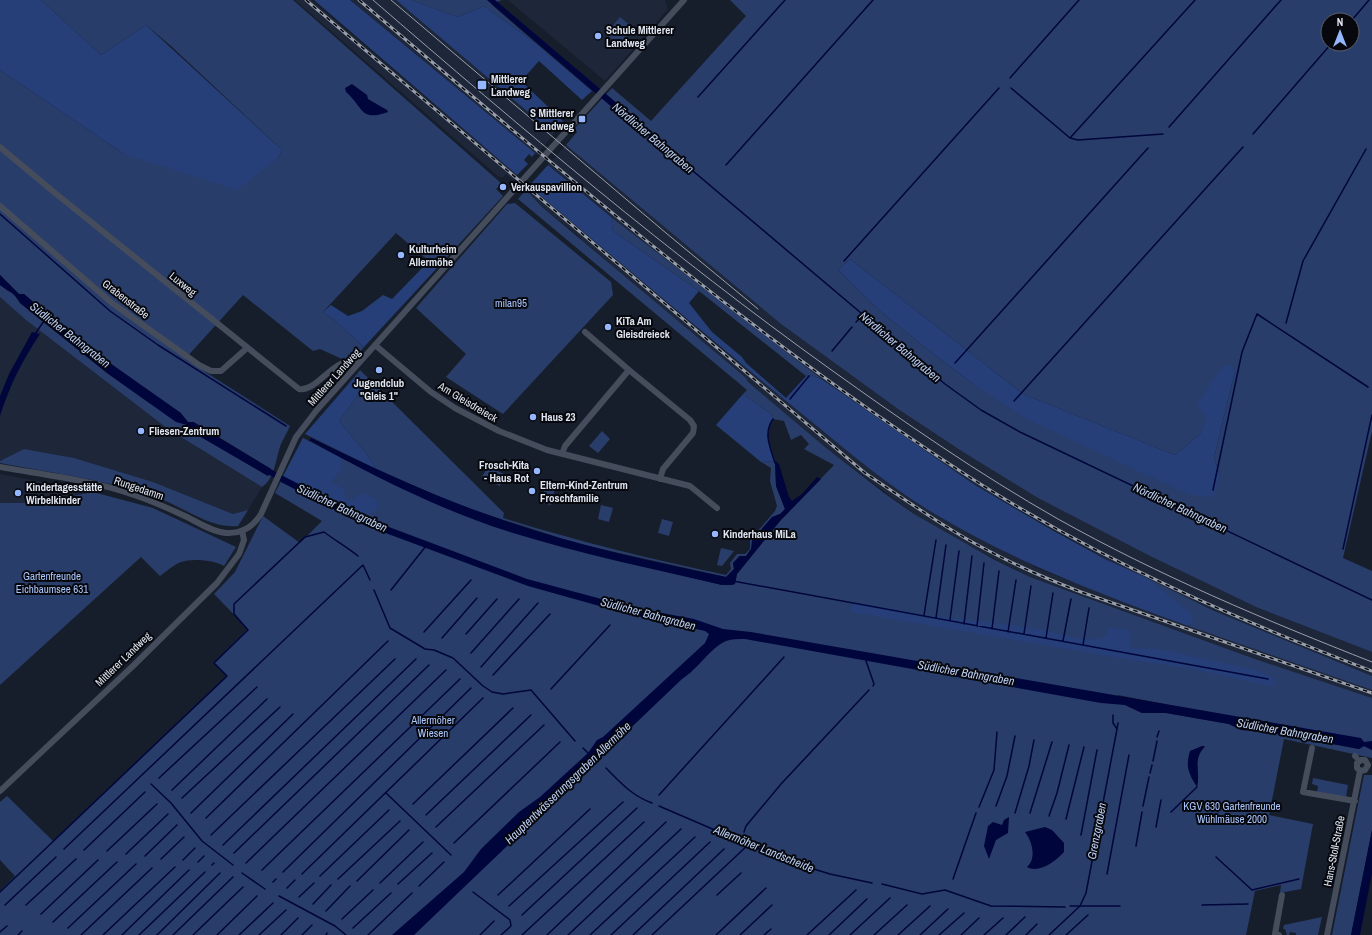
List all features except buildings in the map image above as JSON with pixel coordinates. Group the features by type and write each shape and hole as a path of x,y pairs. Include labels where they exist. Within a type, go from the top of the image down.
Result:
{"street":[{"name":"Mittlerer Landweg","path":"0,791 134,665 217,583 239,554 244,541 242,531 253,525 261,514 272,487 301,430 375,345 684,0"},
{"name":"Luxweg","path":"0,147 299,389 303,390 309,388 342,361 355,360 359,363"},
{"name":"Grabenstraße","path":"0,206 112,303 199,365 211,371 221,372 247,348"},
{"path":"585,332 690,420 695,427 693,433 662,470 660,479"},
{"name":"Am Gleisdreieck","path":"375,345 422,386 460,411 499,431 536,446 562,454 690,486 717,508"},
{"path":"562,454 566,446 630,370"},
{"name":"Rungedamm","path":"0,467 108,488 155,502 219,532 232,533 242,531"},
{"path":"1312,748 1303,792 1355,801"},
{"name":"Hans-Stoll-Straße","path":"1328,935 1355,801 1356,762"},
{"path":"1279,935 1275,934 1282,895"}],"shaded area":[{"path":"0,0 41,0 101,55 146,25 282,150 278,158 237,190 124,154 0,70"},
{"path":"295,0 311,0 517,175 513,180 506,174 503,177 499,177"},
{"path":"314,0 350,0 535,153 532,157 529,154 524,160 528,164 517,175"},
{"path":"350,0 396,0 554,134 536,155"},
{"path":"396,0 411,0 458,17 484,6 537,44 592,91 582,100 539,61 521,81 563,121 553,133"},
{"name":"Schule Mittlerer Landweg","path":"508,0 665,0 668,9 605,81"},
{"path":"566,145 781,324 898,409 963,452 1038,498 1150,556 1256,607 1372,652 1372,676 1212,610 1105,559 975,485 823,380 745,322 611,217 548,165"},
{"path":"548,165 611,217 613,231 699,291 689,303 712,332 742,357 746,363 786,398 806,376 811,375 823,380 975,485 1105,559 1147,578 1191,614 1193,623 1188,626 1059,576 996,547 915,502 858,460 529,186"},
{"path":"529,186 711,340 871,469 1037,568 1188,626 1372,690 1372,698 1255,659 1030,577 958,540 914,514 825,447 748,382 746,378 662,310 630,280 625,278 582,241 580,237 542,207 526,190"},
{"path":"850,259 1023,394 1175,455 1200,434 1207,419 1197,405 1221,368 1229,364 1235,371 1214,458 1220,475 1213,497 1190,495 1027,419 972,383 879,310 838,270"},
{"path":"429,261 437,268 364,347 332,318 323,312 331,305 348,316 362,311 383,295 392,299"},
{"path":"0,297 26,320 168,429 262,487 248,510 233,514 153,482 74,458 24,449 0,461"},
{"path":"357,374 366,384 339,421 366,453 376,469 305,434"},
{"path":"743,394 771,414 773,419 768,429 768,440 775,461 761,462 716,425"},
{"path":"303,438 341,458 342,468 331,482 344,489 345,498 352,500 362,493 377,500 377,509 365,518 283,476"},
{"path":"0,474 93,492 38,503 0,503"},
{"path":"854,604 872,605 917,614 1038,629 1070,637 1087,639 1103,638 1110,628 1129,630 1131,641 1130,648 1158,649 1252,669 1272,677 1275,683 1270,686 1194,669 1132,660 851,612 850,607"}],"green space":[{"path":"41,0 293,0 502,184 496,189 503,196 437,268 396,233 323,312 332,318 364,347 351,363 320,349 313,351 243,295 185,359 290,426 281,444 270,479 262,487 168,429 26,320 0,297 0,285 13,293 20,303 107,373 148,402 187,425 189,430 268,476 271,469 194,422 188,422 63,328 24,294 19,294 0,275 0,70 124,154 278,158 282,150 171,46 146,25 101,55"},
{"path":"411,0 502,0 491,4 537,44 484,6 458,17"},
{"path":"730,0 1372,0 1372,431 1343,558 1372,571 1372,652 1256,607 1150,556 1038,498 963,452 898,409 781,324 566,145 577,132 575,128 612,88 651,121 746,16","holes":["850,259 1023,394 1175,455 1200,434 1235,371 1214,458 1220,475 972,383 879,310 838,270"]},
{"path":"620,17 633,28 619,45 606,34"},
{"name":"Allermöher Wiesen","path":"526,190 542,207 746,378 748,382 825,447 884,493 914,514 993,559 1030,577 1255,659 1372,698 1372,745 1118,695 1116,703 1125,705 1142,713 1166,713 1229,724 1241,730 1264,731 1359,749 1364,746 1372,750 1372,758 1284,739 1269,815 1313,824 1301,889 1280,893 1281,885 1255,891 1246,935 0,935 0,891 15,876 0,860 0,802 7,796 53,841 227,677 214,663 248,629 214,594 235,572 263,516 300,543 322,521 275,493 303,438 341,458 463,515 576,550 722,585 732,585 735,583 737,574 780,521 834,465 804,449 809,444 801,435 791,440 784,421 773,419 771,414 743,394 747,390 518,199","holes":["1205,747 1201,751 1197,761 1197,787 1191,777 1190,751"]},
{"name":"milan95","path":"515,203 611,282 613,295 503,414 446,377 466,354 416,308 507,204"},
{"path":"611,217 823,380 811,375 806,376 699,291 613,231"},
{"path":"360,370 504,513 503,518 613,549 726,575 731,569 730,563 737,554 745,554 750,549 750,540 775,511 777,506 770,481 771,468 761,462 775,461 776,486 785,509 777,515 746,556 739,556 733,563 734,569 726,577 579,544 463,507 376,469 366,453 339,421 366,384 357,374"},
{"path":"602,431 610,439 598,453 589,446"},
{"path":"24,449 74,458 153,482 233,514 248,510 238,526 217,524 207,521 158,498 120,486 0,463 0,461"},
{"path":"488,466 506,475 500,486 482,477"},
{"path":"545,487 555,489 551,505 541,503"},
{"name":"Gartenfreunde Eichbaumsee 631","path":"93,492 153,508 236,547 224,566 209,561 186,561 175,565 160,576 141,557 0,685 0,503 38,503"},
{"path":"601,505 613,508 609,522 598,519"},
{"path":"662,519 673,522 669,536 658,533"},
{"path":"721,548 734,551 722,566 717,565"},
{"path":"1147,578 1212,610 1372,676 1372,690 1188,626 1193,623"},
{"path":"1364,775 1372,775 1372,830 1351,935 1332,935"},
{"path":"1313,778 1348,785 1346,797 1317,792 1318,786 1312,784"},
{"path":"1322,917 1318,935 1296,935 1296,933 1290,932 1289,935 1287,935 1285,929 1283,929 1284,925"}],"water":[{"path":"487,0 495,0 625,110 621,115"},
{"path":"352,84 367,95 368,99 388,112 379,115 372,115 363,112 346,92 345,88"},
{"path":"0,275 19,294 24,294 83,344 181,413 188,422 193,422 271,469 268,476 189,430 187,425 176,422 107,373 20,303 14,294 0,285"},
{"path":"32,332 40,334 27,354 17,374 8,393 0,416 0,396 9,374"},
{"path":"311,438 428,492 528,528 555,537 612,552 726,577 734,569 733,563 740,556 746,556 751,549 752,540 772,517 780,514 785,509 776,486 775,461 779,464 789,497 792,501 802,494 817,477 821,479 780,521 737,574 735,584 722,585 565,548 486,524 408,492 309,440"},
{"name":"Hauptentwässerungsgraben Allermöhe","path":"283,476 365,518 527,579 635,608 694,619 723,629 751,632 1361,738 1364,742 1372,741 1372,750 1364,746 1359,749 1264,731 1241,730 1229,724 1166,713 1142,713 1125,705 1101,703 745,639 731,640 720,644 709,653 688,675 682,679 414,935 392,935 464,872 481,849 519,812 540,797 588,753 597,740 603,737 705,643 709,634 705,631 628,614 528,586 364,525 281,482"},
{"path":"1205,746 1201,751 1198,761 1197,787 1190,774 1188,762 1190,751"},
{"path":"1009,817 1008,833 996,840 989,859 984,846 988,826 993,822 1002,825 1004,820"},
{"path":"1045,827 1052,830 1064,843 1064,852 1047,866 1032,869 1027,867 1033,854 1030,840 1025,832"},
{"path":"1372,830 1372,873 1360,935 1351,935"}],"waterway":[{"path":"698,97 785,0"},
{"path":"726,165 873,0"},
{"path":"1010,78 1079,0"},
{"path":"1070,138 1195,0"},
{"path":"1169,127 1281,0"},
{"path":"1359,12 1369,0"},
{"path":"1253,134 1324,52"},
{"path":"844,261 999,88"},
{"path":"1011,88 1070,138 1078,140 1163,134"},
{"name":"Nördlicher Bahngraben","path":"622,111 945,384 981,410 1020,432 1372,600"},
{"path":"1014,401 1243,147"},
{"path":"955,363 1148,148"},
{"path":"1286,323 1303,261 1366,149"},
{"path":"0,214 110,311 158,345 286,426"},
{"path":"1213,490 1242,352 1257,314 1368,387"},
{"path":"856,322 862,316"},
{"path":"35,334 44,321"},
{"path":"832,351 852,327"},
{"path":"790,399 809,376"},
{"path":"1343,549 1372,415"},
{"path":"773,419 768,430 768,440 775,463"},
{"name":"Südlicher Bahngraben","path":"263,468 282,479"},
{"path":"0,892 227,676 214,663 248,630 234,614 234,604 305,537 324,532 358,556"},
{"path":"924,615 936,540"},
{"path":"936,618 946,545"},
{"path":"391,590 426,546"},
{"path":"950,620 959,551"},
{"path":"964,624 972,556"},
{"path":"977,626 984,563"},
{"path":"64,849 363,565 370,580"},
{"path":"992,629 999,571"},
{"path":"424,632 471,580"},
{"path":"1008,632 1016,580"},
{"path":"733,581 1268,679"},
{"path":"1024,634 1031,586"},
{"name":"Allermöher Landscheide","path":"374,590 390,628 425,649 434,650 453,658 483,686 492,692 503,694 531,690 575,741"},
{"path":"1046,638 1053,593"},
{"path":"442,638 477,598"},
{"path":"466,634 497,599"},
{"path":"471,653 519,599"},
{"path":"1063,641 1071,599"},
{"path":"481,667 538,603"},
{"path":"1083,645 1089,608"},
{"path":"493,675 550,614"},
{"path":"551,689 610,625"},
{"path":"206,818 388,641"},
{"path":"659,795 784,657"},
{"path":"211,835 395,659"},
{"path":"223,845 416,659"},
{"path":"866,661 874,684 873,686"},
{"path":"234,853 429,665"},
{"path":"246,863 446,670"},
{"path":"262,870 460,679"},
{"path":"159,778 257,687"},
{"path":"283,872 471,688"},
{"path":"744,832 746,826 781,784 869,690"},
{"path":"302,874 483,698"},
{"path":"172,790 267,699"},
{"path":"182,798 280,707"},
{"path":"413,804 513,708"},
{"path":"191,813 293,714"},
{"path":"426,815 531,715"},
{"name":"Grenzgraben","path":"1049,935 1080,906 1086,893 1117,729 1113,723 1113,715"},
{"name":"Grenzgraben","path":"1117,729 1118,723"},
{"path":"436,827 544,725"},
{"path":"1157,737 1159,731"},
{"path":"979,807 994,770 997,732"},
{"path":"996,806 1007,776 1015,736"},
{"path":"1015,813 1029,766 1034,740"},
{"path":"1153,761 1157,741"},
{"path":"454,843 560,742"},
{"path":"1030,813 1052,742"},
{"path":"1049,816 1057,793 1069,745"},
{"path":"1066,819 1084,747"},
{"name":"Hauptentwässerungsgraben Allermöhe","path":"583,748 589,754"},
{"path":"1081,835 1097,750"},
{"path":"1107,874 1129,755"},
{"path":"1150,773 1152,765"},
{"name":"Allermöher Landscheide","path":"606,768 632,793 652,803"},
{"path":"1143,806 1149,777"},
{"path":"151,784 171,803 202,841 233,865"},
{"path":"1171,812 1197,787"},
{"path":"84,850 145,792"},
{"path":"386,793 451,855"},
{"path":"1156,827 1161,800"},
{"path":"509,906 623,802"},
{"path":"107,851 157,804"},
{"name":"Allermöher Landscheide","path":"659,806 773,855 830,874 872,883"},
{"path":"522,915 637,808"},
{"path":"498,895 590,809"},
{"path":"320,876 389,810"},
{"path":"1136,846 1142,812"},
{"path":"953,879 976,813"},
{"path":"126,854 168,814"},
{"path":"338,879 400,821"},
{"path":"522,935 644,822"},
{"path":"547,935 666,822"},
{"path":"145,856 177,825"},
{"path":"568,935 681,829"},
{"path":"357,881 409,830"},
{"path":"161,859 184,837"},
{"path":"590,935 695,837"},
{"path":"380,883 423,842"},
{"path":"611,935 710,842"},
{"path":"652,935 749,844"},
{"path":"183,860 195,848"},
{"path":"633,935 724,849"},
{"path":"398,884 432,853"},
{"path":"198,862 204,856"},
{"path":"5,905 56,857"},
{"path":"1216,857 1252,890 1299,879"},
{"path":"26,905 76,859"},
{"path":"41,914 98,860"},
{"path":"53,922 117,862"},
{"path":"419,886 444,862"},
{"path":"68,928 136,864"},
{"path":"103,935 175,867"},
{"path":"81,935 152,868"},
{"path":"122,935 189,870"},
{"path":"139,935 205,872"},
{"path":"157,935 220,873"},
{"path":"242,873 265,889"},
{"path":"717,895 741,873"},
{"path":"173,935 233,877"},
{"path":"273,882 276,879"},
{"path":"287,888 295,880"},
{"path":"299,897 314,883"},
{"name":"Allermöher Landscheide","path":"882,884 922,894 945,890 991,906 1065,907"},
{"path":"313,904 331,885"},
{"path":"326,911 350,886"},
{"path":"193,935 243,887"},
{"path":"716,935 766,888"},
{"path":"342,919 373,890"},
{"path":"807,935 856,890"},
{"path":"473,892 510,920 511,926 501,935"},
{"path":"353,928 391,893"},
{"path":"368,935 412,893"},
{"path":"217,935 257,896"},
{"path":"279,896 335,926 346,935"},
{"path":"850,935 890,898"},
{"path":"829,935 867,899"},
{"path":"239,935 273,903"},
{"path":"1202,905 1248,904"},
{"path":"740,935 772,905"},
{"path":"874,935 907,905"},
{"path":"898,935 930,906"},
{"path":"1070,906 1120,906"},
{"path":"920,935 948,909"},
{"path":"259,935 286,910"},
{"path":"939,935 964,913"},
{"path":"1066,935 1088,915"},
{"path":"1006,935 1025,917"},
{"path":"281,935 298,918"},
{"path":"961,935 979,918"},
{"path":"984,935 1003,918"},
{"path":"480,935 494,921"},
{"path":"1026,935 1037,924"},
{"path":"302,935 312,925"},
{"path":"0,932 7,926"},
{"path":"764,935 771,929"},
{"path":"18,935 22,931"}],"tram line":[{"path":"373,0 484,96 597,190 712,281 858,389 942,447 999,484 1096,540 1212,596 1372,662"},
{"path":"391,0 758,309"}],"railway":[{"path":"306,0 865,473 926,514 1000,557 1081,592 1372,693"},
{"path":"359,0 583,189 735,311 813,370 974,480 1069,536 1168,586 1269,630 1372,671"}],"place":[{"name":"Schule Mittlerer Landweg","path":"598,36"},
{"name":"Mittlerer Landweg","path":"482,85"},
{"name":"S Mittlerer Landweg","path":"582,119"},
{"name":"Verkauspavillion","path":"503,187"},
{"name":"Kulturheim Allermöhe","path":"401,255"},
{"name":"KiTa Am Gleisdreieck","path":"608,327"},
{"name":"Jugendclub \"Gleis 1\"","path":"379,370"},
{"name":"Haus 23","path":"533,417"},
{"name":"Fliesen-Zentrum","path":"141,431"},
{"name":"Frosch-Kita - Haus Rot","path":"537,471"},
{"name":"Eltern-Kind-Zentrum Froschfamilie","path":"532,491"},
{"name":"Kindertagesstätte Wirbelkinder","path":"18,493"},
{"name":"Kinderhaus MiLa","path":"715,534"}],"park label":[{"name":"KGV 630 Gartenfreunde Wühlmäuse 2000","path":"1232,812"}]}
